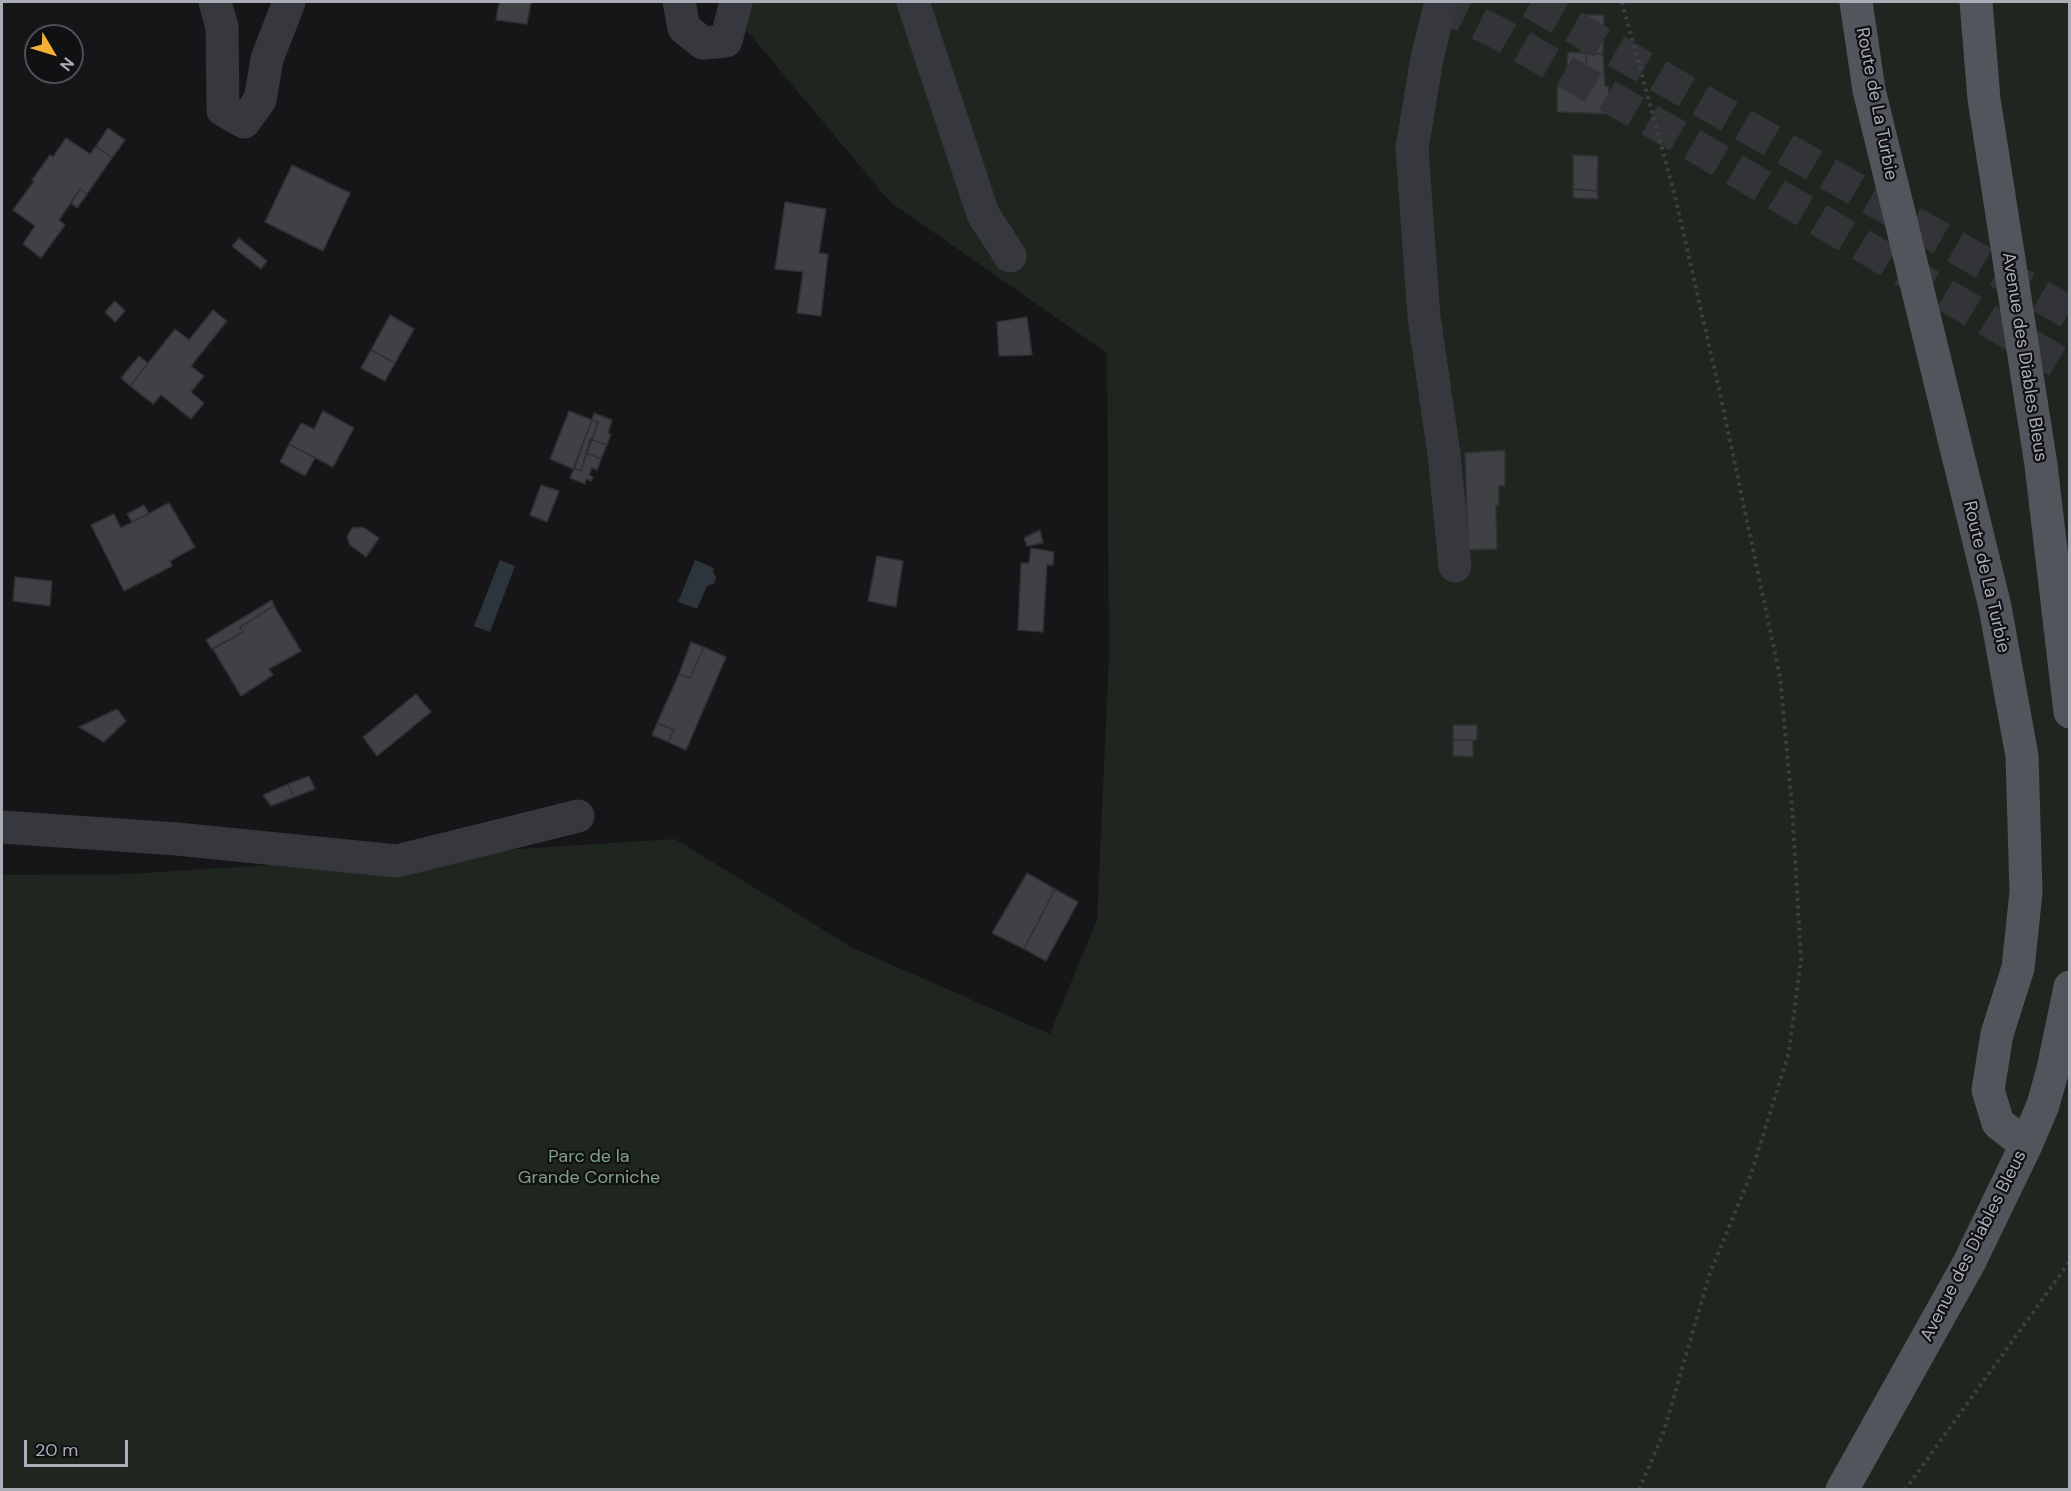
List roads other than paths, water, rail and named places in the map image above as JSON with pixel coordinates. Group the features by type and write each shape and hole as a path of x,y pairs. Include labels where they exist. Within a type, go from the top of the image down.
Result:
{"main road":[{"name":"Route de La Turbie","path":"1856,2 1869,90 1995,607 2022,756 2026,892 2018,968 1997,1034 1989,1090 1998,1123 2026,1145"},
{"name":"Avenue des Diables Bleus","path":"1976,2 1984,99 2040,465 2070,712"},
{"name":"Avenue des Diables Bleus","path":"1842,1490 1969,1263 2026,1145 2043,1105 2054,1069 2070,987"}],"lane":[{"path":"215,2 222,27 223,110 244,122 260,100 267,59 289,2"},
{"path":"679,2 684,28 703,43 726,41 735,2"},
{"path":"913,2 983,214 1010,256"},
{"path":"1441,2 1427,58 1412,147 1424,317 1444,453 1455,566"},
{"path":"2,827 177,839 397,861 579,816"}],"tunnel":[{"path":"1435,2 1498,33 1695,146 2070,369"},
{"path":"1531,2 2070,313"}],"park label":[{"name":"Parc de la Grande Corniche","path":"589,1167"}]}
